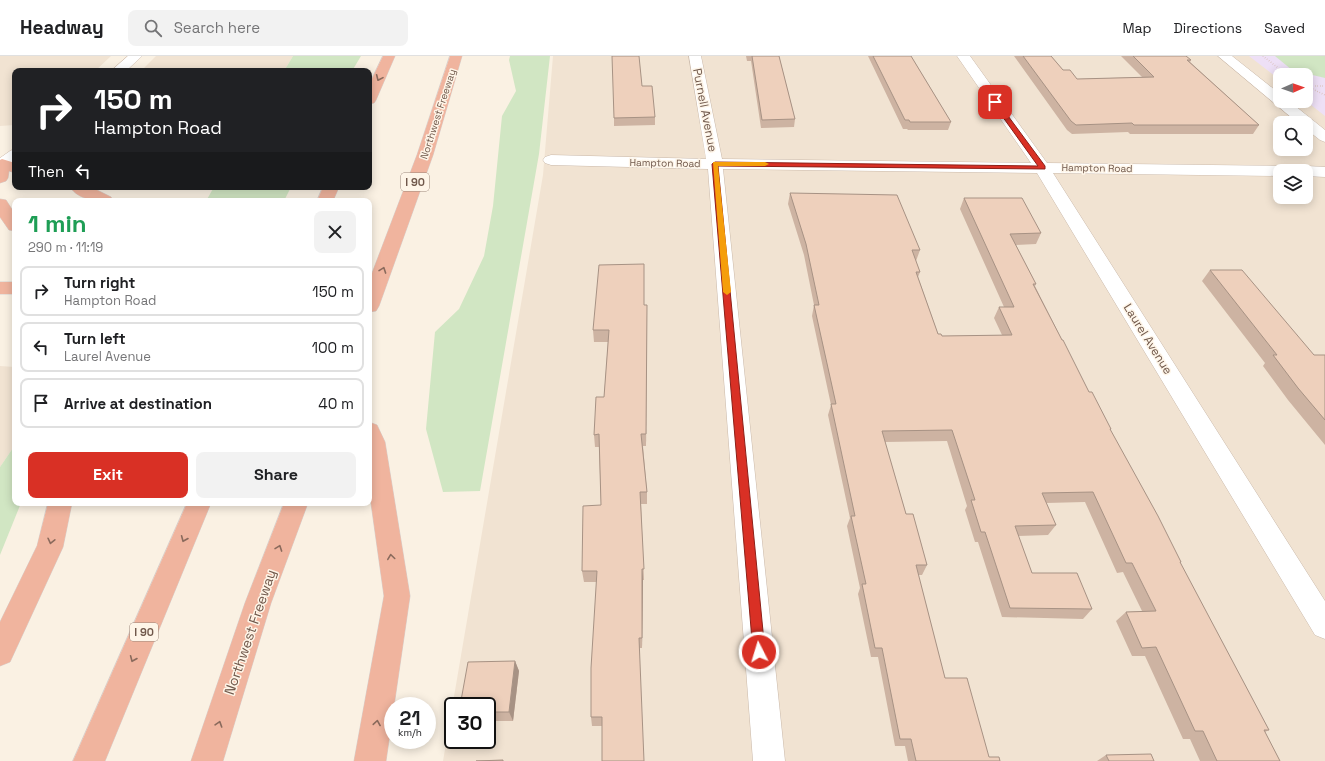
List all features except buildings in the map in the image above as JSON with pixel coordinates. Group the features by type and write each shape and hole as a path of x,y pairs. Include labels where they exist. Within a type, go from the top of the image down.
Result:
{"highway":[{"path":"372,93 389,56"},
{"name":"Northwest Freeway","path":"372,298 425,155 456,56"},
{"path":"84,190 99,198"},
{"path":"0,204 12,222"},
{"path":"0,288 12,288"},
{"path":"370,761 397,596 374,442 372,438"},
{"path":"0,652 50,547 59,506"},
{"name":"I 90","path":"89,761 198,506"},
{"name":"Northwest Freeway","path":"206,761 258,603 295,506"}],"street":[{"path":"122,68 136,56"},
{"name":"Purnell Avenue","path":"695,56 715,164 769,761"},
{"name":"Laurel Avenue","path":"963,56 1042,168 1325,626"},
{"path":"1224,56 1273,95"},
{"path":"1289,108 1325,137"},
{"path":"3,168 12,158"},
{"name":"Hampton Road","path":"551,160 715,164 1273,171"},
{"path":"1313,171 1325,172"}],"path":[{"path":"1263,56 1278,68"},
{"path":"1313,86 1325,86"},
{"path":"1313,89 1325,94"}],"shaded area":[{"path":"0,56 111,56 98,68 12,68 12,125 0,126"},
{"path":"156,56 293,56 286,68 144,68"},
{"path":"553,56 1325,56 1325,761 443,761 445,749 496,749 496,697 454,697 543,175"},
{"path":"1249,56 1325,56 1325,116 1313,107 1313,68 1273,68 1273,75"},
{"path":"0,366 12,367 12,449 0,467"}],"green space":[{"path":"293,56 361,56 354,68 286,68"},
{"path":"510,56 550,56 539,154 480,491 443,492 426,429 435,332 459,309 484,256 493,206 502,116 516,91 509,60"},
{"path":"1275,56 1325,56 1325,78 1313,75 1313,68 1290,68"},
{"path":"212,190 290,190 286,198 208,198"},
{"path":"12,449 12,506 20,506 0,555 0,467"}],"slow traffic":[{"path":"727,292 715,164 765,164"}],"route":[{"path":"759,652 715,164 1042,168 995,102"}]}
